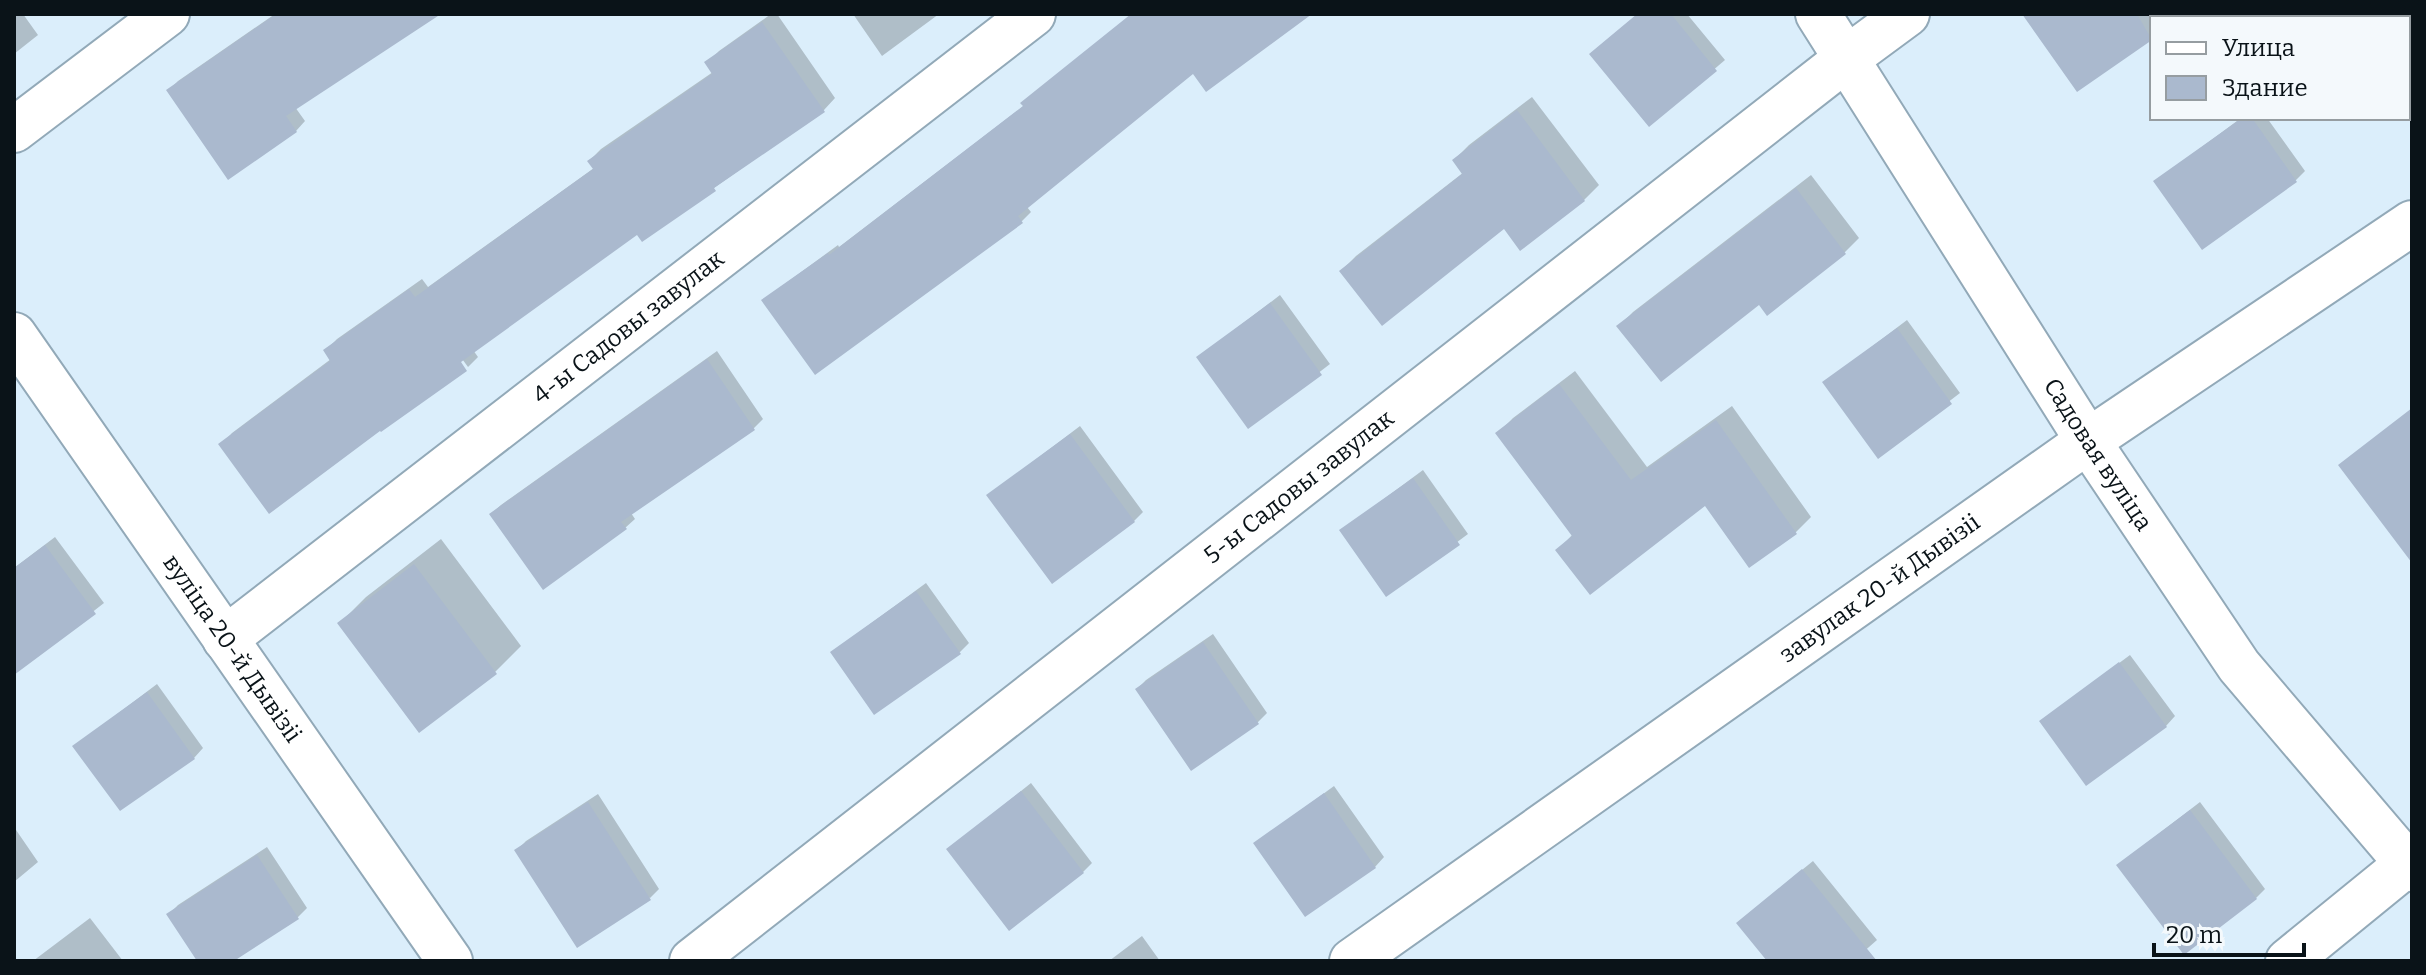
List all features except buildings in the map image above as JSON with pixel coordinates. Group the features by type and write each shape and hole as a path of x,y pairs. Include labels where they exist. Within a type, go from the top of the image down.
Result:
{"street":[{"path":"14,130 167,14"},
{"name":"4-ы Садовы завулак","path":"225,639 1033,14"},
{"name":"Садовая вуліца","path":"1818,14 2088,441 2239,666 2410,864"},
{"name":"5-ы Садовы завулак","path":"692,961 1907,14"},
{"name":"завулак 20-й Дывізіі","path":"1352,961 2088,441 2412,223"},
{"name":"вуліца 20-й Дывізіі","path":"14,335 450,961"},
{"path":"2288,961 2410,864"}]}
